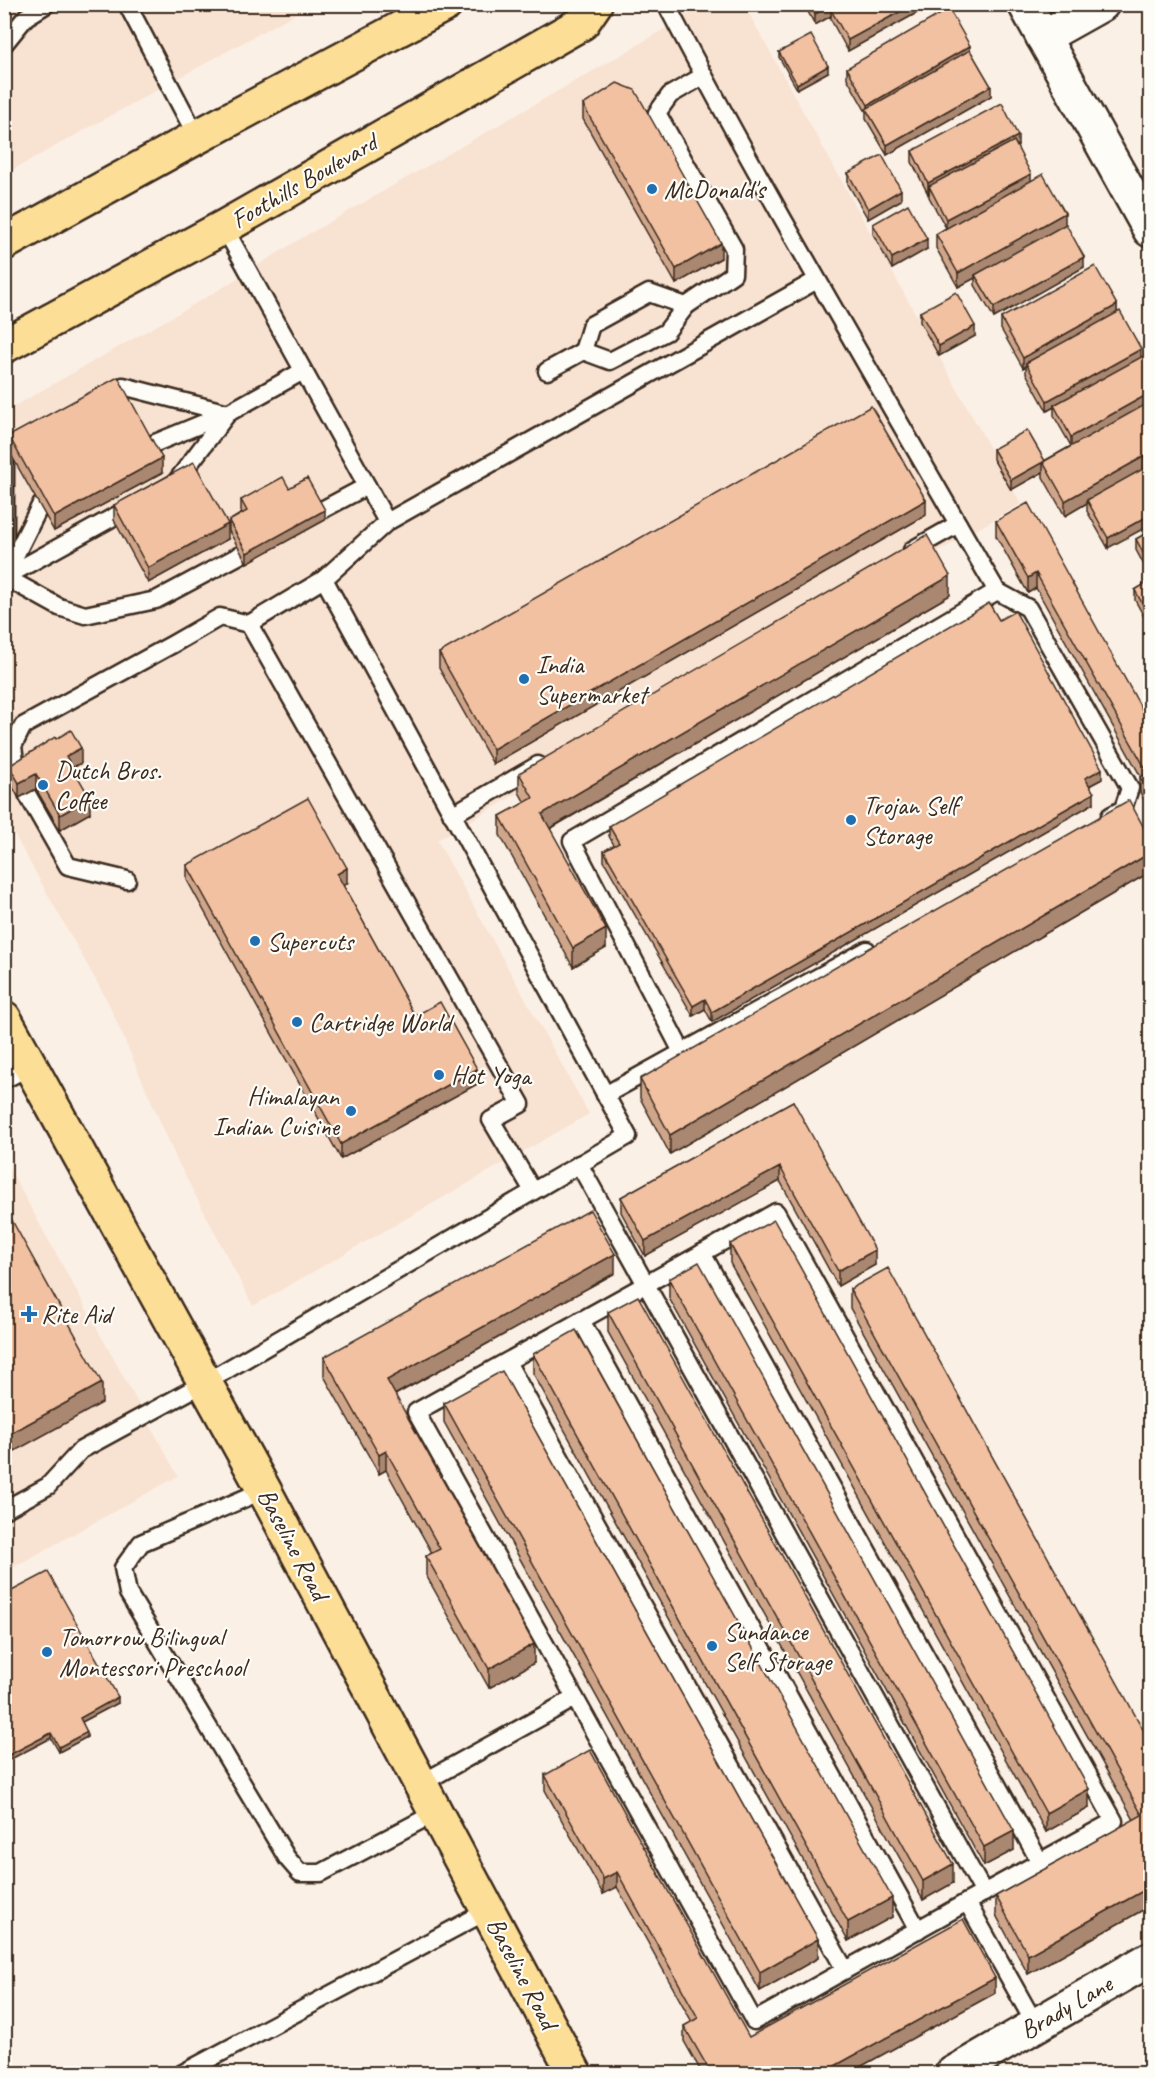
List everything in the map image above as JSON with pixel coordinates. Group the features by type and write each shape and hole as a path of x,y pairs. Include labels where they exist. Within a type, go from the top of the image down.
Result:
{"main road":[{"path":"4,243 446,4"},
{"name":"Foothills Boulevard","path":"4,346 224,227 582,23 595,4"},
{"name":"Baseline Road","path":"4,1018 18,1073 206,1382 575,2073"}],"street":[{"path":"1025,4 1150,230"},
{"path":"1043,37 1102,4"},
{"name":"Brady Lane","path":"952,2073 1150,1959"}],"lane":[{"path":"4,44 26,17 48,4"},
{"path":"127,4 197,137"},
{"path":"666,4 703,76 862,360 997,591 1028,608 1130,788 1123,809 1091,826"},
{"path":"583,351 610,361 666,332 686,306 733,274 734,249 657,113 670,95 703,76"},
{"path":"224,227 387,522"},
{"path":"249,624 324,579 387,522 817,280"},
{"path":"547,371 583,351 591,325 649,292 686,306"},
{"path":"148,446 228,413 303,371"},
{"path":"5,578 5,451 123,386 228,413"},
{"path":"5,578 175,483 228,413"},
{"path":"320,512 367,486"},
{"path":"5,578 40,506"},
{"path":"896,559 958,524"},
{"path":"5,578 58,607 85,615 156,600 242,554"},
{"path":"4,1510 48,1486 81,1450 206,1382 628,1136 324,579"},
{"path":"682,1052 572,841 997,591"},
{"path":"17,777 13,746 23,726 220,616 249,624 521,1104 491,1120 533,1191"},
{"path":"452,815 555,755"},
{"path":"27,794 68,866 127,880"},
{"path":"605,1095 882,942"},
{"path":"579,1164 984,1893"},
{"path":"776,1212 1114,1821 754,2020 416,1412 646,1284 776,1212"},
{"path":"702,1253 1040,1862"},
{"path":"581,1320 918,1930"},
{"path":"507,1362 844,1970"},
{"path":"264,1490 141,1543 123,1568 128,1593 286,1858 300,1873 321,1873 437,1812"},
{"path":"422,1783 575,1698"},
{"path":"967,1902 1035,2024"},
{"path":"181,2073 489,1910"}],"shaded area":[{"path":"5,5 311,5 5,174"},
{"path":"703,5 744,5 1021,504 437,840 589,1114 253,1306 177,1160 108,1002 5,818 4,412 214,293 300,239 633,48"},
{"path":"4,1159 178,1476 5,1572 4,1572"}],"building":[{"path":"810,4 833,4 815,14"},
{"path":"841,4 914,4 848,40 831,10"},
{"path":"949,9 970,46 868,105 847,68"},
{"path":"811,35 828,66 797,84 779,52"},
{"path":"970,50 991,86 887,145 866,109"},
{"name":"McDonald's","path":"617,83 635,90 721,243 676,269 583,105"},
{"path":"1002,103 1018,136 928,183 912,151"},
{"path":"1014,141 1031,174 946,219 929,186"},
{"path":"882,155 901,190 868,209 848,173"},
{"path":"1043,174 1065,213 958,273 936,234"},
{"path":"908,204 927,239 892,258 873,224"},
{"path":"1066,224 1084,257 994,307 975,275"},
{"path":"1095,266 1117,305 1023,358 1001,318"},
{"path":"956,292 975,326 939,346 920,312"},
{"path":"1120,311 1141,349 1047,401 1026,363"},
{"path":"1145,355 1150,364 1150,393 1071,437 1054,405"},
{"path":"118,377 162,458 54,517 9,436"},
{"path":"1150,402 1150,453 1065,501 1043,462"},
{"path":"871,406 926,500 493,749 439,653"},
{"path":"1027,430 1045,461 1011,480 993,449"},
{"path":"194,462 228,524 148,568 114,505"},
{"path":"1150,465 1150,515 1108,538 1087,500"},
{"path":"283,477 289,488 307,478 325,510 247,553 229,521 247,511 241,500"},
{"path":"1028,503 1150,724 1150,796 1140,777 1148,773 1036,573 1028,578 996,521"},
{"path":"1150,531 1150,566 1136,539"},
{"path":"927,535 950,576 542,814 606,929 573,948 500,816 533,798 519,773"},
{"path":"1150,581 1150,618 1135,590"},
{"name":"Trojan Self Storage","path":"989,603 999,620 1015,611 1102,769 1085,778 1094,793 712,1012 705,999 693,1006 604,851 619,843 609,826"},
{"name":"Dutch Bros. Coffee","path":"71,730 81,748 66,756 90,798 60,815 36,774 19,783 9,766 55,737 56,739"},
{"path":"308,798 347,868 337,874 415,1016 440,1002 477,1069 341,1144 187,865"},
{"path":"1129,800 1150,839 1150,853 670,1135 640,1079"},
{"path":"793,1101 875,1250 838,1271 780,1167 645,1241 621,1197"},
{"name":"Rite Aid","path":"4,1206 102,1383 4,1437"},
{"path":"590,1210 615,1254 387,1380 534,1644 489,1669 426,1556 440,1549 386,1451 379,1455 324,1357"},
{"path":"774,1220 1089,1789 1046,1813 730,1244"},
{"path":"699,1262 1014,1831 984,1847 669,1279"},
{"path":"888,1268 1150,1742 1150,1887 1028,1955 996,1896 1142,1815 850,1289"},
{"path":"638,1296 953,1864 923,1881 608,1312"},
{"path":"576,1330 892,1898 848,1922 533,1354"},
{"path":"502,1371 818,1939 760,1972 444,1403"},
{"name":"Tomorrow Bilingual Montessori Preschool","path":"48,1572 118,1697 80,1718 87,1732 59,1747 51,1733 7,1756 4,1751 4,1595"},
{"path":"590,1750 749,2037 963,1919 995,1978 822,2073 711,2073 684,2026 698,2018 617,1872 603,1879 545,1775"}],"place":[{"name":"McDonald's","path":"652,189"},
{"name":"India Supermarket","path":"524,679"},
{"name":"Dutch Bros. Coffee","path":"43,785"},
{"name":"Trojan Self Storage","path":"851,820"},
{"name":"Supercuts","path":"255,941"},
{"name":"Cartridge World","path":"297,1022"},
{"name":"Hot Yoga","path":"439,1075"},
{"name":"Himalayan Indian Cuisine","path":"351,1111"},
{"name":"Rite Aid","path":"29,1314"},
{"name":"Sundance Self Storage","path":"712,1646"},
{"name":"Tomorrow Bilingual Montessori Preschool","path":"47,1652"}]}
